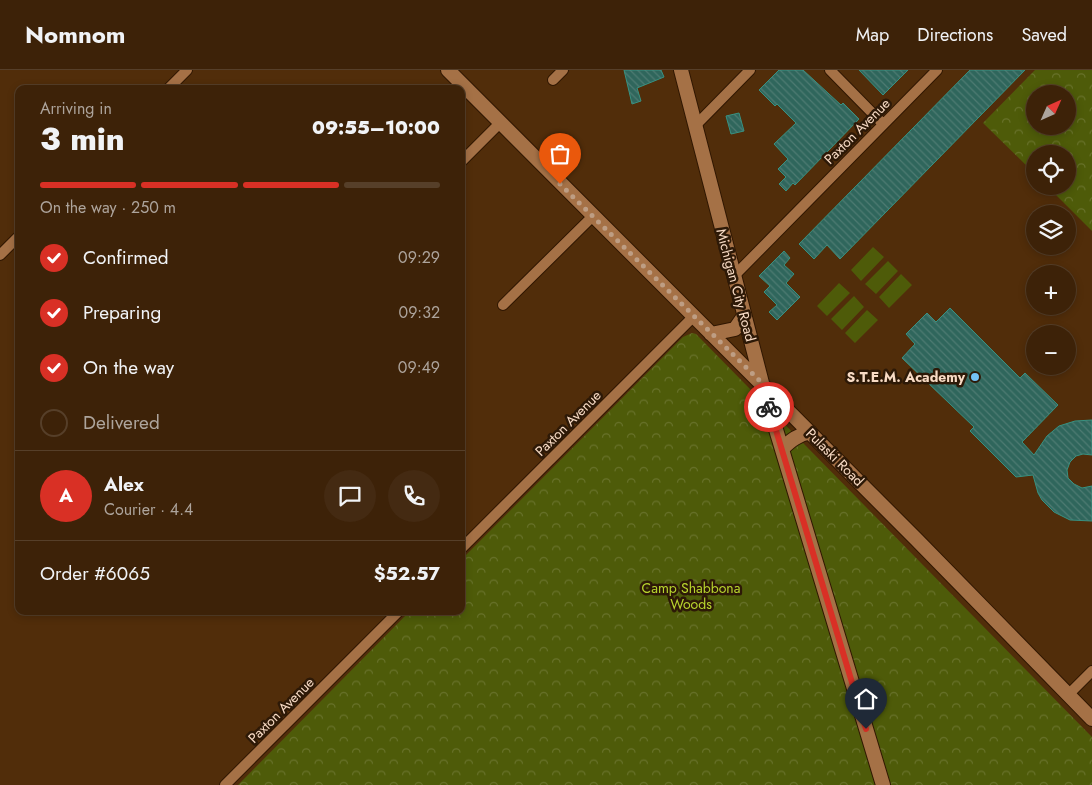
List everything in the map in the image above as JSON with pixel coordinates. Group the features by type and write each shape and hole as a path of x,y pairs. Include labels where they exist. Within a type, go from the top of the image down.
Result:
{"street":[{"path":"172,85 187,70"},
{"name":"Pulaski Road","path":"448,70 463,85"},
{"path":"553,80 563,70"},
{"name":"Michigan City Road","path":"680,70 762,383 883,785"},
{"path":"695,126 750,70"},
{"path":"830,70 884,124"},
{"name":"Paxton Avenue","path":"734,276 937,70"},
{"name":"Pulaski Road","path":"465,87 762,383 1092,719"},
{"path":"465,158 500,123"},
{"path":"503,305 593,216"},
{"path":"0,255 15,240"},
{"name":"Paxton Avenue","path":"465,545 694,316"},
{"path":"712,334 735,329 744,316"},
{"path":"782,448 791,439 810,432"},
{"name":"Paxton Avenue","path":"225,785 395,615"},
{"path":"1068,695 1092,671"}],"green space":[{"path":"1035,70 1092,70 1092,231 1076,215 1076,205 1066,205 1056,195 1076,195 1076,145 1026,145 1026,165 983,123"},
{"path":"873,247 884,257 861,281 851,270"},
{"path":"888,261 898,271 876,294 865,284"},
{"path":"901,274 912,285 889,308 879,297"},
{"path":"839,283 850,293 827,316 817,306"},
{"path":"854,296 864,307 842,330 831,319"},
{"path":"867,310 878,320 855,343 845,333"},
{"name":"Camp Shabbona Woods","path":"692,333 696,334 1092,737 1092,785 238,785 406,615 465,615 465,556 683,337"}],"building":[{"path":"624,70 661,70 664,77 637,88 641,101 632,104"},
{"path":"779,70 803,70 841,105 843,103 859,119 795,185 793,183 786,191 779,184 786,177 778,169 788,159 774,144 796,123 777,104 775,106 759,90"},
{"path":"859,70 908,70 883,95"},
{"path":"970,70 1025,70 840,259 827,245 814,259 799,244"},
{"path":"739,113 744,131 731,134 726,116"},
{"path":"784,251 790,258 784,265 794,274 786,283 800,297 777,320 769,312 777,305 764,292 770,286 759,276"},
{"path":"950,308 1020,378 1025,373 1058,405 1022,442 1034,455 1047,436 1059,426 1075,421 1092,420 1092,455 1083,454 1076,456 1070,462 1067,470 1068,478 1074,484 1082,488 1092,486 1092,521 1070,520 1054,512 1038,493 1033,475 1016,477 970,431 974,427 902,358 915,344 906,334 927,313 936,322"}],"way so far":[{"path":"560,184 762,383 769,407"}],"place":[{"name":"S.T.E.M. Academy","path":"975,377"}],"route":[{"path":"769,407 866,729"}]}
